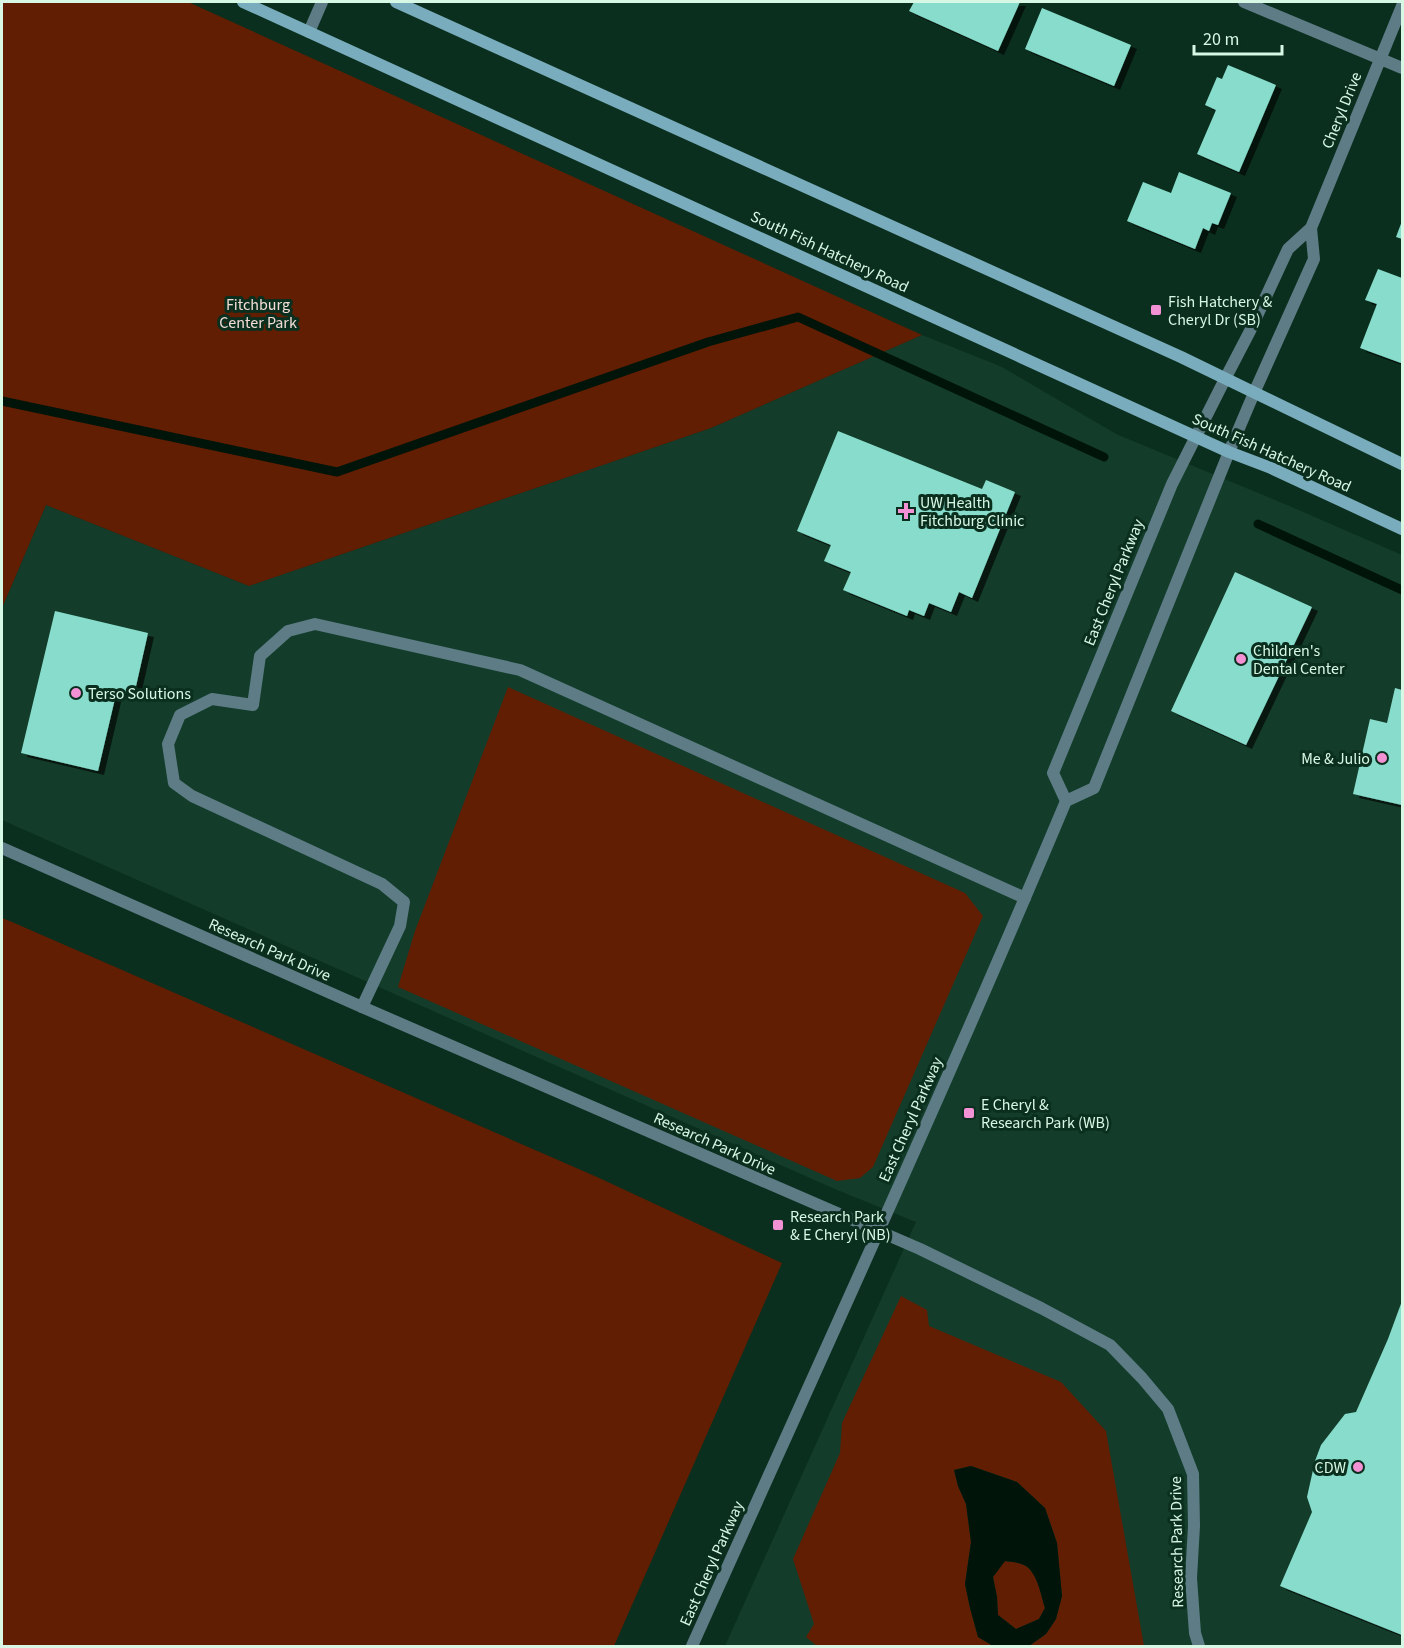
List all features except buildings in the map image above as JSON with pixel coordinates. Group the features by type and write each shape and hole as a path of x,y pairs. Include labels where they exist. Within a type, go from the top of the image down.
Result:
{"main road":[{"name":"South Fish Hatchery Road","path":"243,2 984,341 1402,529"},
{"path":"396,2 1171,352 1402,464"}],"street":[{"path":"309,32 322,2"},
{"path":"1244,2 1402,68"},
{"name":"Cheryl Drive","path":"1225,379 1288,249 1311,228 1402,6"},
{"name":"Cheryl Drive","path":"1254,393 1314,259 1311,228"},
{"name":"East Cheryl Parkway","path":"692,1647 878,1231 1066,801 1053,772 1172,484 1225,379"},
{"path":"1066,801 1094,788 1254,393"},
{"path":"362,1007 400,926 404,902 382,884 192,796 174,783 168,744 180,715 213,699 253,705 260,656 288,631 315,624 520,670 1025,898"},
{"name":"Research Park Drive","path":"2,848 920,1249 1041,1308 1110,1346 1142,1378 1168,1409 1193,1474 1194,1526 1191,1578 1195,1633 1199,1647"}],"shaded area":[{"path":"922,335 1002,367 1116,434 1402,555 1402,1646 725,1646 916,1222 835,1189 2,820 2,608 46,505 249,586 711,428"},
{"path":"971,1466 1017,1482 1045,1508 1057,1543 1062,1596 1056,1619 1046,1634 1029,1646 993,1646 978,1637 965,1584 971,1542 966,1504 954,1470","holes":["1005,1561 1024,1565 1032,1572 1045,1608 1039,1619 1016,1629 998,1615 993,1577"]}],"green space":[{"name":"Fitchburg Center Park","path":"2,2 188,2 922,335 711,428 249,586 46,505 2,608"},
{"path":"508,687 965,893 983,916 873,1167 860,1178 837,1181 398,987 415,931"},
{"path":"2,918 597,1177 782,1263 614,1646 2,1646"},
{"path":"901,1296 927,1310 929,1326 1061,1382 1106,1431 1144,1646 1029,1646 1046,1634 1056,1619 1062,1596 1057,1543 1045,1508 1017,1482 971,1466 954,1470 966,1504 971,1542 965,1584 978,1637 993,1646 817,1646 806,1637 814,1624 793,1559 840,1453 842,1423"},
{"path":"1005,1561 1022,1564 1032,1572 1045,1608 1039,1619 1016,1629 998,1615 993,1577"}],"waterway":[{"path":"2,401 337,472 708,342 798,317 1104,457"},
{"path":"1258,524 1402,590"}],"place":[{"name":"Fish Hatchery & Cheryl Dr (SB)","path":"1156,310"},
{"name":"UW Health Fitchburg Clinic","path":"906,511"},
{"name":"Children's Dental Center","path":"1241,659"},
{"name":"Terso Solutions","path":"76,693"},
{"name":"Me & Julio","path":"1382,758"},
{"name":"E Cheryl & Research Park (WB)","path":"969,1113"},
{"name":"Research Park & E Cheryl (NB)","path":"778,1225"},
{"name":"CDW","path":"1358,1467"}]}
